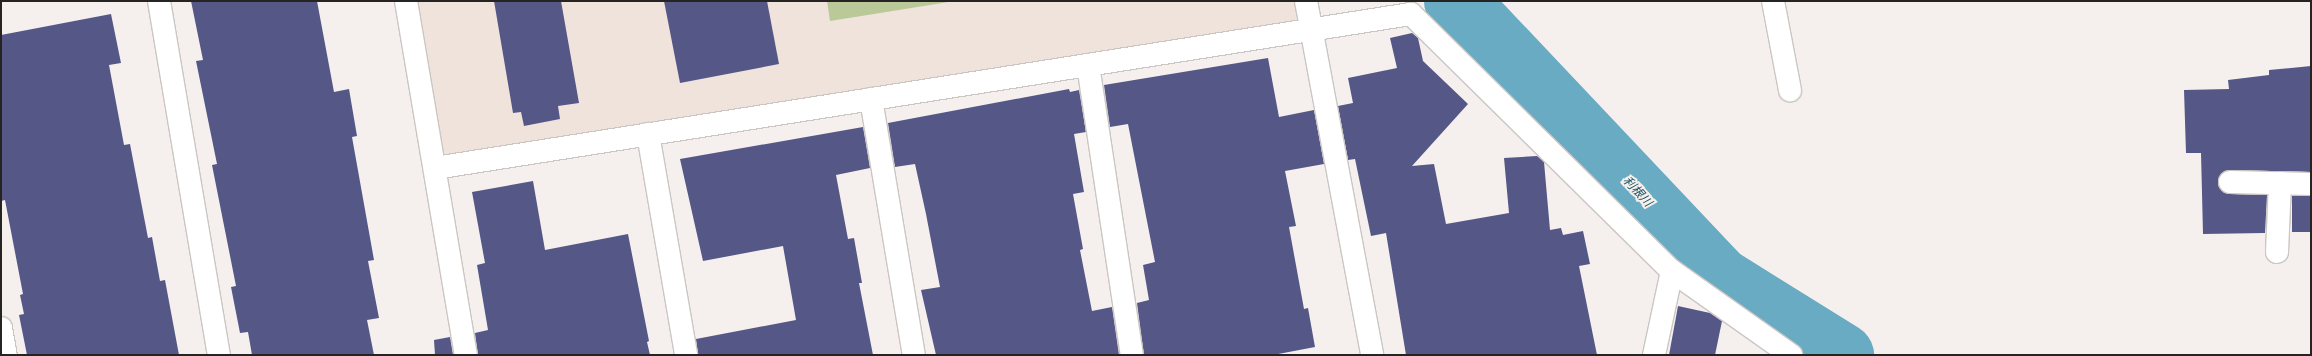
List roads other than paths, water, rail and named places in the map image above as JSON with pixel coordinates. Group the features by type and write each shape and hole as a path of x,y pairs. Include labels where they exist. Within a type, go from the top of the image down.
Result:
{"street":[{"path":"159,1 219,355"},
{"path":"406,1 466,355"},
{"path":"1306,1 1372,355"},
{"path":"1772,1 1790,90"},
{"path":"434,168 1410,14 1672,271 1791,355"},
{"path":"1088,65 1132,355"},
{"path":"871,99 914,355"},
{"path":"648,134 686,355"},
{"path":"2230,182 2311,184"},
{"path":"2277,252 2280,183"},
{"path":"1654,355 1672,271"},
{"path":"1,328 6,355"}],"waterway":[{"name":"利根川","path":"1456,1 1719,279 1841,355"}]}
